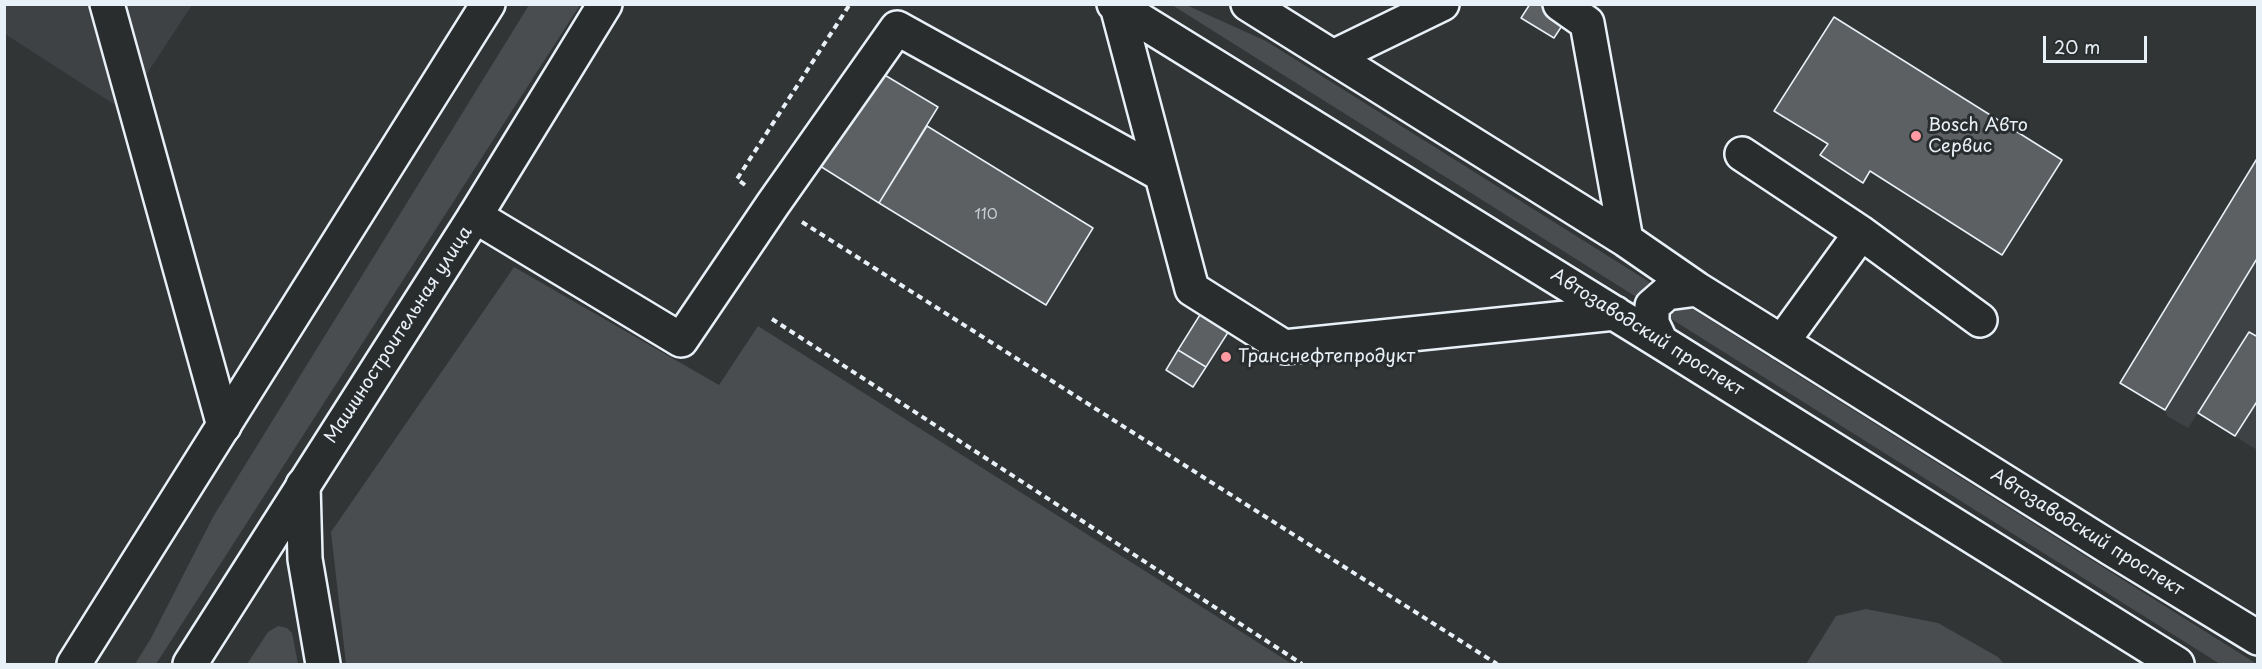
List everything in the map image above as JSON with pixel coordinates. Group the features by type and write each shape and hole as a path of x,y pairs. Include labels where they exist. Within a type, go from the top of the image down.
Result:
{"street":[{"path":"107,4 224,426"},
{"path":"74,664 488,4"},
{"name":"Машиностроительная улица","path":"190,664 475,216 605,4"},
{"name":"Автозаводский проспект","path":"1248,4 1626,240 1697,289 2258,638"},
{"path":"1333,57 1442,4"},
{"path":"1560,4 1587,23 1626,240"},
{"path":"1116,5 1192,289 1284,347 1615,313"},
{"name":"Автозаводский проспект","path":"1116,5 2177,664"},
{"path":"475,216 681,340 897,28 1161,174"},
{"path":"1742,154 1861,233 1980,320"},
{"path":"1782,342 1861,233"},
{"path":"1661,342 1652,323 1652,306 1667,293 1697,289"},
{"path":"303,485 305,559 323,664"}],"path":[{"path":"850,4 737,179 1497,664"},
{"path":"772,319 1302,664"}],"shaded area":[{"path":"4,5 192,5 123,110 5,34"},
{"path":"529,5 580,5 156,664 135,664 150,640 213,517"},
{"path":"1172,5 1186,5 1266,41 2257,664 2220,664"},
{"path":"2257,157 2257,450 2198,413 2188,428 2167,416 2165,410 2120,383"},
{"path":"514,267 719,385 758,326 1292,664 346,664 331,532"},
{"path":"1866,609 1938,623 1998,657 2004,664 1806,664 1836,616"},
{"path":"278,626 287,628 292,633 298,664 247,664 268,632"}],"building":[{"path":"1530,4 1576,4 1554,38 1521,18"},
{"path":"1834,17 2062,160 2002,255 1870,171 1863,183 1820,155 1828,144 1774,111"},
{"path":"878,71 938,107 879,203 820,166"},
{"path":"927,126 1093,228 1046,305 879,203"},
{"path":"2258,157 2258,257 2165,410 2120,383"},
{"path":"1213,294 1241,312 1206,367 1178,350"},
{"path":"2249,332 2258,337 2258,400 2235,436 2198,413"},
{"path":"1178,350 1206,367 1193,387 1166,370"}],"place":[{"name":"Bosch Авто Сервис","path":"1916,136"},
{"name":"Транснефтепродукт","path":"1226,357"}]}
